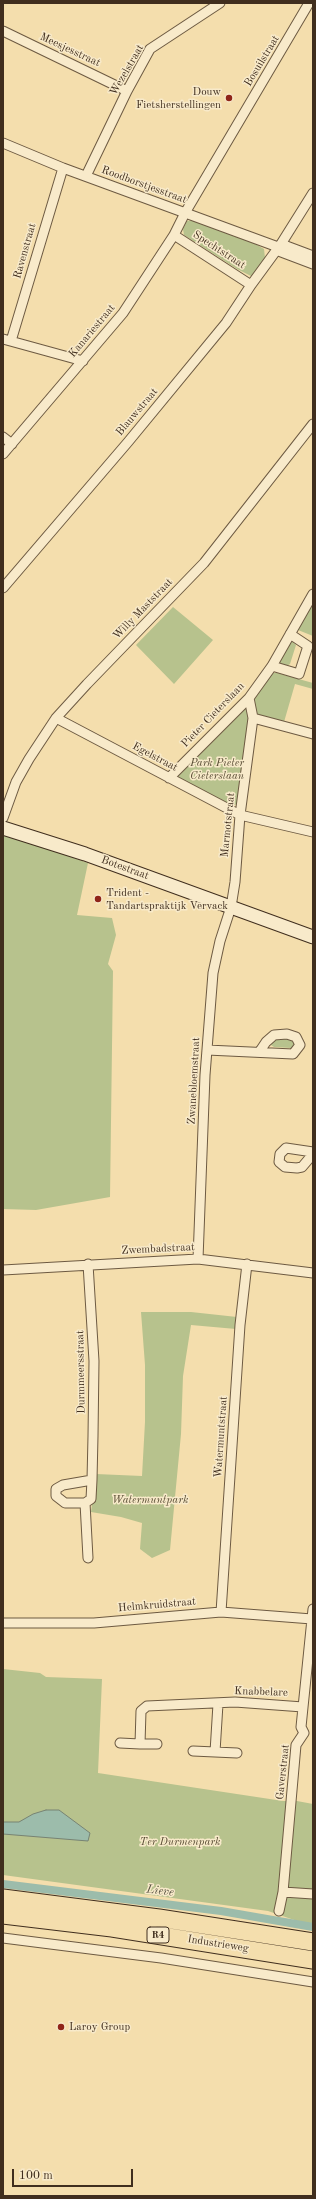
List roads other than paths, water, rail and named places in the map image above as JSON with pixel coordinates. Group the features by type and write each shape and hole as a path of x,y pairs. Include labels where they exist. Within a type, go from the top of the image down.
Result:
{"highway":[{"name":"Industrieweg","path":"3,1898 152,1917 313,1942"},
{"name":"Industrieweg","path":"3,1915 112,1928 313,1960"}],"street":[{"name":"Wezelstraat","path":"86,176 127,91 150,49 220,3"},
{"name":"Bosuilstraat","path":"185,213 306,5"},
{"name":"Meesjesstraat","path":"3,32 127,91"},
{"name":"Roodborstjesstraat","path":"3,143 63,168 278,247 313,256"},
{"name":"Ravenstraat","path":"7,340 63,168"},
{"name":"Blauwstraat","path":"4,585 226,323 313,193"},
{"name":"Kanariestraat","path":"3,454 123,314 174,235 185,213"},
{"name":"Spechtstraat","path":"174,235 250,285"},
{"name":"Roodborstjesstraat","path":"278,247 313,264"},
{"path":"7,340 83,361"},
{"name":"Willy Maststraat","path":"3,818 16,782 56,718 204,563 313,424"},
{"path":"3,438 12,444"},
{"name":"Pieter Cieterslaan","path":"169,778 248,698 272,666 313,594"},
{"path":"272,666 299,674 308,646 290,634"},
{"name":"Marmotstraat","path":"231,907 240,815 253,718 248,698"},
{"name":"Egelstraat","path":"56,718 240,815 313,832"},
{"path":"253,718 313,734"},
{"name":"Botestraat","path":"3,828 85,854 313,937"},
{"name":"Zwanebloemstraat","path":"198,1259 207,1050 213,973 220,941 231,907"},
{"path":"207,1050 260,1051"},
{"name":"Zwembadstraat","path":"3,1270 88,1264 198,1259 313,1273"},
{"name":"Durmmeersstraat","path":"85,1503 91,1499 94,1360 88,1264"},
{"name":"Watermuntstraat","path":"221,1612 240,1333 247,1264"},
{"path":"88,1558 85,1503 65,1503 56,1496 56,1489 63,1484 92,1480"},
{"name":"Gaverstraat","path":"279,1911 283,1892 296,1745 308,1735 301,1727 311,1658 313,1609"},
{"name":"Helmkruidstraat","path":"3,1624 94,1623 221,1612 312,1619"},
{"name":"Knabbelare","path":"140,1744 141,1711 143,1708 169,1704 258,1703 303,1706"},
{"path":"215,1752 218,1704"},
{"path":"120,1743 157,1744"},
{"path":"193,1751 237,1753"},
{"path":"283,1892 313,1894"},
{"name":"Industrieweg","path":"3,1938 160,1958 313,1982"}],"waterway":[{"name":"Lieve","path":"3,1884 221,1911 313,1927"}],"place":[{"name":"Douw Fietsherstellingen","path":"229,98"},
{"name":"Trident - Tandartspraktijk Vervack","path":"98,899"},
{"name":"Laroy Group","path":"61,2027"}],"park label":[{"name":"Park Pieter Cieterslaan","path":"217,769"},
{"name":"Watermuntpark","path":"150,1500"},
{"name":"Ter Durmenpark","path":"180,1842"}]}
